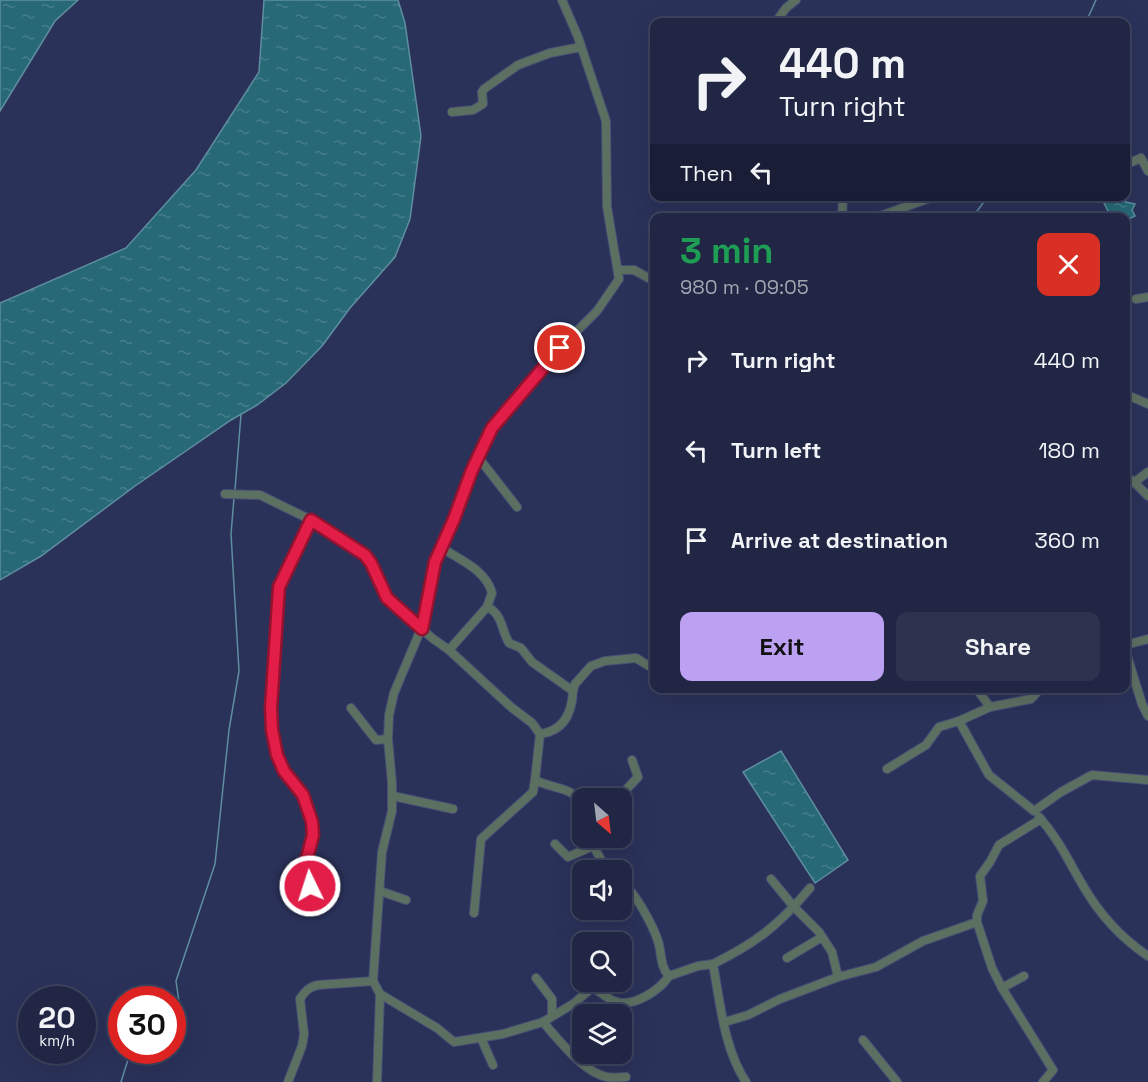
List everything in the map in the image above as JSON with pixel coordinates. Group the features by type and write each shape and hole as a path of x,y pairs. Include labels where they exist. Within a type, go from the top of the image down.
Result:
{"street":[{"path":"377,1082 380,994 373,981 384,839 392,811 393,796 388,739 389,715 394,693 422,629 435,562 492,428 560,348 597,311 619,279 608,207 606,121 562,0"},
{"path":"779,18 796,0"},
{"path":"452,112 479,108 483,104 484,89 518,65 550,53 581,47"},
{"path":"1130,163 1145,157 1148,171"},
{"path":"889,213 921,201"},
{"path":"618,270 634,270 650,279"},
{"path":"1136,299 1148,297"},
{"path":"1130,396 1148,404"},
{"path":"478,457 517,507"},
{"path":"1136,484 1136,480 1148,472"},
{"path":"1130,480 1148,496"},
{"path":"231,494 260,495 311,520 365,555 387,598 532,723 540,734 533,792 481,839 474,913"},
{"path":"310,886 306,862 313,835 312,822 303,795 284,771 277,755 271,708 279,587 311,520"},
{"path":"442,548 477,571 487,581 492,593 486,607 449,650"},
{"path":"486,607 493,610 499,617 509,643 521,648 532,662 573,692"},
{"path":"1130,645 1148,639"},
{"path":"540,734 550,731 567,719 571,709 574,684 591,666 604,661 636,658 650,667"},
{"path":"1130,664 1148,716"},
{"path":"980,693 990,707"},
{"path":"887,769 926,745 939,727 990,707 1031,699 1036,693"},
{"path":"351,708 376,740 388,739"},
{"path":"959,721 989,774 1041,819 1054,834 1092,900 1124,937 1148,956"},
{"path":"628,788 638,777 632,760"},
{"path":"1034,812 1061,792 1092,775 1147,779"},
{"path":"536,780 548,786 572,792"},
{"path":"393,796 453,809"},
{"path":"1041,819 999,845 980,876 983,902 977,915 977,922 992,968 1002,988 1053,1070 1043,1082"},
{"path":"555,844 568,857 588,848"},
{"path":"771,879 832,952 838,978"},
{"path":"380,994 437,1028 454,1042 503,1034 543,1022 573,1004 592,988 612,1001 626,1003 652,993 669,976 698,966 713,964 746,948 794,907 810,888"},
{"path":"380,891 406,900"},
{"path":"632,893 657,938 662,965 669,976"},
{"path":"725,1022 748,1015 780,999 876,967 922,941 977,922"},
{"path":"786,958 822,938"},
{"path":"713,964 735,1061 746,1082"},
{"path":"1002,988 1024,976"},
{"path":"536,978 552,999 552,1015"},
{"path":"288,1082 302,1046 304,1034 300,999 305,991 318,985 373,981"},
{"path":"543,1022 572,1053 596,1072 607,1077 626,1077"},
{"path":"481,1038 493,1065"},
{"path":"863,1040 897,1082"}],"water":[{"path":"0,0 78,0 55,21 0,111"},
{"path":"264,0 398,0 405,23 421,136 410,219 395,257 350,308 322,346 286,383 257,405 231,420 135,486 41,556 0,580 0,303 126,248 196,170 259,72"},
{"path":"1125,201 1135,204 1132,210 1135,216 1130,218 1130,213 1109,213 1104,203"},
{"path":"781,751 848,860 815,883 743,772"}],"waterway":[{"path":"1088,18 1096,0"},
{"path":"976,213 985,201"},
{"path":"235,490 241,414"},
{"path":"177,986 176,981 215,864 229,730 239,671 231,534 234,498"},
{"path":"121,1082 127,1064"}],"route":[{"path":"310,886 306,862 313,835 312,822 303,795 284,771 277,755 272,730 271,708 279,587 311,520 365,555 387,598 422,629 435,562 472,470 492,428 560,348"}]}
